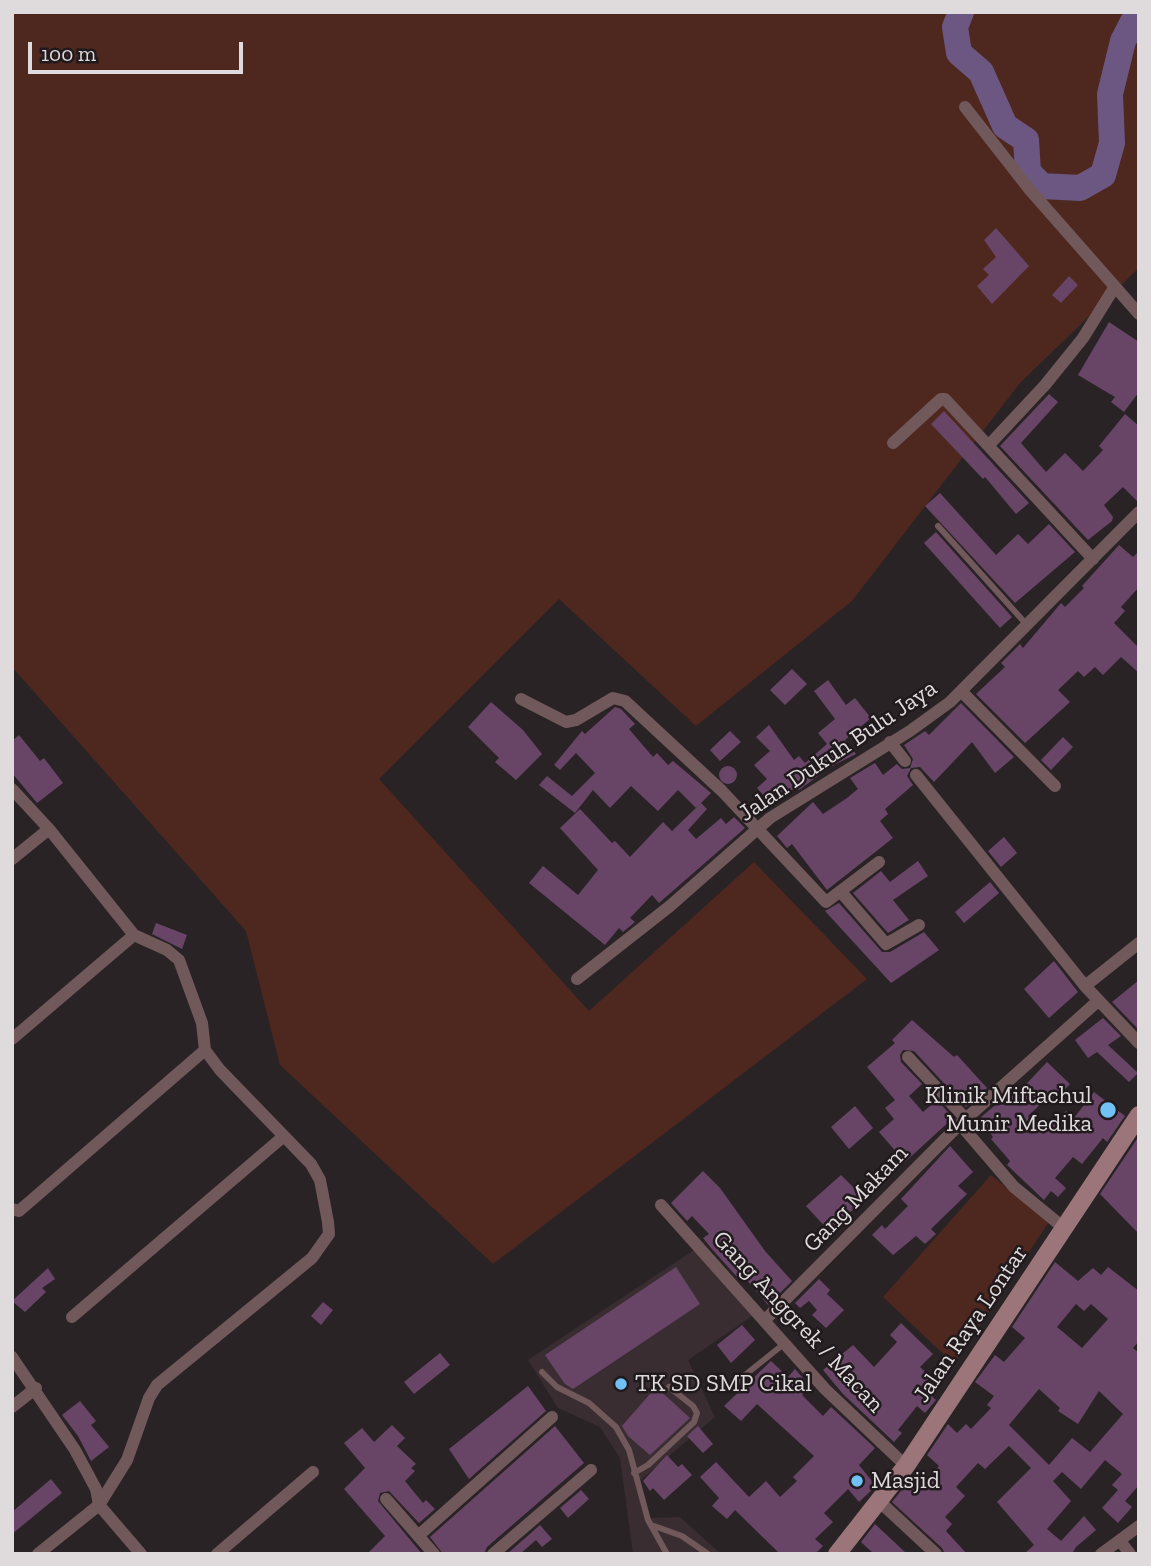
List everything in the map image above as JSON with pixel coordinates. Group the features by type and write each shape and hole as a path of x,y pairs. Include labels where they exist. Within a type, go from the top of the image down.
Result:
{"street":[{"path":"965,107 1030,190 1139,314"},
{"path":"989,445 1045,385 1083,338 1114,288"},
{"path":"893,443 943,398 1093,559"},
{"name":"Jalan Dukuh Bulu Jaya","path":"578,979 670,906 758,828 930,718 961,691 1139,512"},
{"path":"961,691 1055,786"},
{"path":"521,699 566,722 576,720 613,698 625,701 758,828 824,901 828,902 879,862"},
{"path":"890,742 905,761"},
{"path":"916,775 1085,986 1139,1043"},
{"path":"12,789 49,829 134,935 155,943 179,960 202,1023 205,1050 220,1070 311,1164 320,1180 328,1234 312,1258 157,1385 149,1398 127,1460 99,1505 38,1554"},
{"path":"12,859 49,829"},
{"path":"841,892 886,944 919,925"},
{"path":"12,1039 134,935"},
{"path":"1085,986 1139,943"},
{"name":"Gang Makam","path":"766,1319 963,1121 1098,1001"},
{"path":"12,1209 19,1210 205,1050"},
{"path":"908,1057 963,1121 1014,1187 1064,1228"},
{"name":"Jalan Raya Lontar","path":"837,1554 906,1466 1139,1115"},
{"path":"72,1317 284,1136"},
{"name":"Gang Anggrek / Macan","path":"662,1205 766,1319 825,1389 906,1466"},
{"path":"12,1357 36,1388 75,1450 96,1489 99,1505 141,1554"},
{"path":"12,1407 36,1388"},
{"path":"418,1536 552,1417"},
{"path":"493,1554 591,1470"},
{"path":"217,1554 313,1472"},
{"path":"386,1499 434,1554"},
{"path":"880,1502 936,1554"},
{"path":"1101,1554 1121,1542 1139,1526"},
{"path":"1121,1542 1130,1554"}],"lane":[{"path":"938,526 1027,625"},
{"path":"734,1383 786,1343"},
{"path":"542,1372 557,1387 589,1403 616,1427 629,1450 641,1500 654,1526 657,1541 667,1554"},
{"path":"635,1474 694,1422 696,1413 693,1406 669,1387"},
{"path":"654,1526 682,1536 708,1554"}],"shaded area":[{"path":"12,12 1139,12 1139,268 1020,383 852,601 696,726 559,599 379,779 589,1011 754,862 867,979 493,1264 280,1065 246,931 12,667"},
{"path":"991,1175 1049,1222 954,1364 883,1297"},
{"name":"TK SD SMP Cikal","path":"697,1248 755,1314 688,1360 715,1417 637,1483 650,1518 680,1517 721,1554 633,1554 620,1458 600,1427 558,1408 528,1360"}],"building":[{"path":"996,228 1029,266 992,304 977,286 989,275 983,269 996,257 984,240"},
{"path":"1069,276 1078,285 1061,303 1052,295"},
{"path":"1109,322 1139,342 1139,392 1124,412 1111,402 1115,397 1078,375"},
{"path":"1049,394 1058,402 1021,443 1046,472 1065,453 1083,471 1103,450 1099,446 1125,414 1139,426 1139,503 1123,487 1104,505 1113,517 1112,521 1088,540 1000,446"},
{"path":"944,411 1029,503 1016,514 985,477 983,479 931,424"},
{"path":"940,493 996,555 1018,534 1028,544 1049,524 1075,552 1015,603 925,506"},
{"path":"936,532 1012,617 1000,628 924,543"},
{"path":"1119,545 1133,557 1139,551 1139,587 1121,607 1125,611 1114,623 1139,648 1139,673 1121,657 1103,675 1095,667 1084,677 1078,671 1058,690 1070,702 1025,743 976,694 1005,667 1001,663 1020,644 1023,648 1061,603 1065,607 1084,588 1082,586"},
{"path":"792,669 807,684 785,705 770,690"},
{"path":"828,680 846,705 855,698 871,718 845,740 856,754 830,767 799,790 796,787 783,797 782,795 771,804 757,788 767,779 754,765 770,751 756,737 769,725 794,760 799,756 805,763 827,744 818,733 835,719 814,691"},
{"path":"491,702 523,730 542,754 516,780 495,762 499,758 468,727"},
{"path":"961,703 1014,757 995,773 972,742 934,782 920,767 911,768 907,776 913,785 885,809 888,814 880,821 893,838 827,890 792,844 787,848 777,836 813,802 823,814 847,798 858,789 850,778 875,763 883,775 897,764 902,769 910,768 913,759 904,745 925,731 929,735"},
{"path":"615,707 621,709 635,724 629,729 653,757 657,753 668,765 673,761 711,793 696,808 678,790 658,811 631,786 610,808 593,790 575,813 539,785 547,776 572,796 595,773 576,753 560,770 554,765 582,731 585,734"},
{"path":"730,731 741,742 720,761 710,750"},
{"path":"19,735 40,761 44,758 63,783 37,803 12,773 12,741"},
{"path":"1063,737 1073,747 1051,770 1041,760"},
{"path":"728,766 734,769 737,775 734,781 728,784 722,781 719,775 722,769"},
{"path":"701,803 707,809 688,830 696,839 721,818 726,824 734,817 745,828 659,903 652,895 630,918 635,922 623,932 619,928 605,945 529,883 543,866 578,895 598,870 560,828 580,809 612,843 615,841 630,857 663,822 672,831"},
{"path":"1004,837 1017,853 1001,867 988,851"},
{"path":"918,861 928,876 893,900 909,920 888,933 853,893 881,871 890,882"},
{"path":"990,882 999,893 964,923 955,912"},
{"path":"839,903 882,952 890,952 924,932 939,950 891,983 825,911"},
{"path":"156,923 187,935 182,949 152,934"},
{"path":"1054,961 1078,992 1049,1018 1024,989"},
{"path":"1139,980 1139,1030 1112,1002"},
{"path":"1103,1018 1121,1036 1108,1045 1138,1073 1129,1082 1097,1052 1088,1058 1075,1040"},
{"path":"912,1020 954,1057 957,1055 987,1088 966,1107 914,1051 903,1050 900,1055 901,1062 922,1084 909,1096 923,1112 937,1100 953,1118 905,1162 879,1132 894,1119 885,1108 895,1100 867,1067 895,1043 892,1040"},
{"path":"1047,1062 1070,1084 1056,1099 1051,1094 1028,1116 1044,1134 1066,1111 1074,1118 1094,1092 1125,1116 1107,1142 1103,1138 1082,1164 1073,1157 1055,1178 1066,1188 1058,1197 1051,1191 1044,1200 1007,1165 1010,1161 991,1139 993,1137 980,1118 1012,1091 1016,1095"},
{"path":"855,1106 873,1128 849,1149 831,1127"},
{"path":"1139,1136 1139,1234 1100,1194"},
{"path":"950,1146 973,1172 958,1186 967,1194 931,1229 936,1234 925,1244 916,1236 893,1255 872,1235 882,1225 885,1229 908,1206 901,1199"},
{"path":"703,1171 720,1188 765,1251 792,1281 768,1305 741,1273 737,1277 711,1248 703,1238 709,1234 692,1216 687,1221 671,1203"},
{"path":"841,1175 865,1199 829,1231 806,1206"},
{"path":"1055,1262 1078,1281 1093,1268 1101,1275 1108,1267 1139,1291 1139,1341 1133,1348 1139,1353 1139,1485 1125,1501 1132,1507 1118,1523 1102,1508 1118,1490 1112,1485 1122,1474 1105,1460 1081,1489 1062,1472 1053,1481 1071,1501 1047,1529 1061,1541 1084,1516 1096,1530 1076,1547 1073,1552 1075,1554 1024,1554 1034,1545 997,1502 1031,1468 1009,1446 985,1469 978,1463 956,1487 965,1496 945,1517 952,1524 946,1531 967,1554 945,1554 942,1548 892,1502 915,1473 924,1482 939,1466 927,1455 948,1424 957,1433 966,1424 971,1429 991,1408 987,1405 994,1396 975,1382 995,1355 1004,1362 1025,1338 1012,1327","holes":["1076,1304 1084,1311 1091,1304 1108,1319 1082,1348 1057,1327","1039,1389 1060,1408 1058,1411 1078,1424 1099,1391 1123,1414 1090,1452 1072,1438 1049,1465 1009,1425"]},
{"path":"676,1267 700,1304 573,1389 565,1384 545,1355"},
{"path":"48,1268 55,1279 42,1288 46,1292 25,1312 12,1301"},
{"path":"819,1279 830,1290 827,1294 844,1310 826,1328 812,1315 817,1310 809,1301 800,1308 795,1303"},
{"path":"323,1302 333,1310 321,1325 311,1316"},
{"path":"901,1323 933,1354 920,1367 932,1378 922,1388 936,1400 925,1413 917,1406 898,1430 902,1433 894,1442 843,1394 823,1370 853,1345 874,1367 897,1342 890,1335"},
{"path":"742,1325 755,1340 731,1363 717,1345"},
{"path":"440,1353 450,1365 414,1394 404,1382"},
{"path":"771,1361 788,1377 795,1369 810,1386 802,1395 823,1416 831,1407 875,1448 859,1465 876,1486 859,1502 848,1489 824,1513 833,1522 815,1539 823,1546 815,1554 780,1554 735,1510 727,1519 712,1506 719,1498 700,1477 716,1462 749,1497 766,1481 780,1497 797,1481 793,1477 814,1456 757,1404 741,1421 724,1406"},
{"path":"528,1386 546,1411 469,1479 449,1449"},
{"path":"656,1387 690,1418 650,1455 628,1436 622,1426"},
{"path":"80,1401 96,1421 91,1425 109,1447 91,1461 78,1436 62,1415"},
{"path":"392,1425 405,1438 397,1446 416,1464 411,1468 415,1471 405,1481 423,1503 426,1500 435,1509 419,1523 389,1491 380,1493 378,1501 422,1554 367,1554 385,1536 344,1489 365,1468 344,1443 362,1428 374,1442"},
{"path":"555,1426 584,1463 487,1547 484,1554 443,1554 430,1537"},
{"path":"698,1426 713,1444 703,1453 687,1436"},
{"path":"667,1455 678,1467 682,1464 692,1475 664,1500 653,1488 650,1491 643,1481"},
{"path":"51,1479 62,1493 12,1534 12,1512"},
{"path":"581,1490 589,1499 568,1518 560,1508"},
{"path":"875,1524 907,1554 874,1554 861,1542"},
{"path":"540,1525 552,1539 542,1547 536,1540 520,1554 507,1554"}],"waterway":[{"path":"961,12 955,27 959,53 981,72 1005,126 1026,140 1028,172 1042,186 1080,188 1103,175 1112,143 1110,94 1123,41 1138,12"}],"place":[{"name":"Klinik Miftachul Munir Medika","path":"1108,1110"},
{"name":"TK SD SMP Cikal","path":"621,1384"},
{"name":"Masjid","path":"857,1481"}]}
